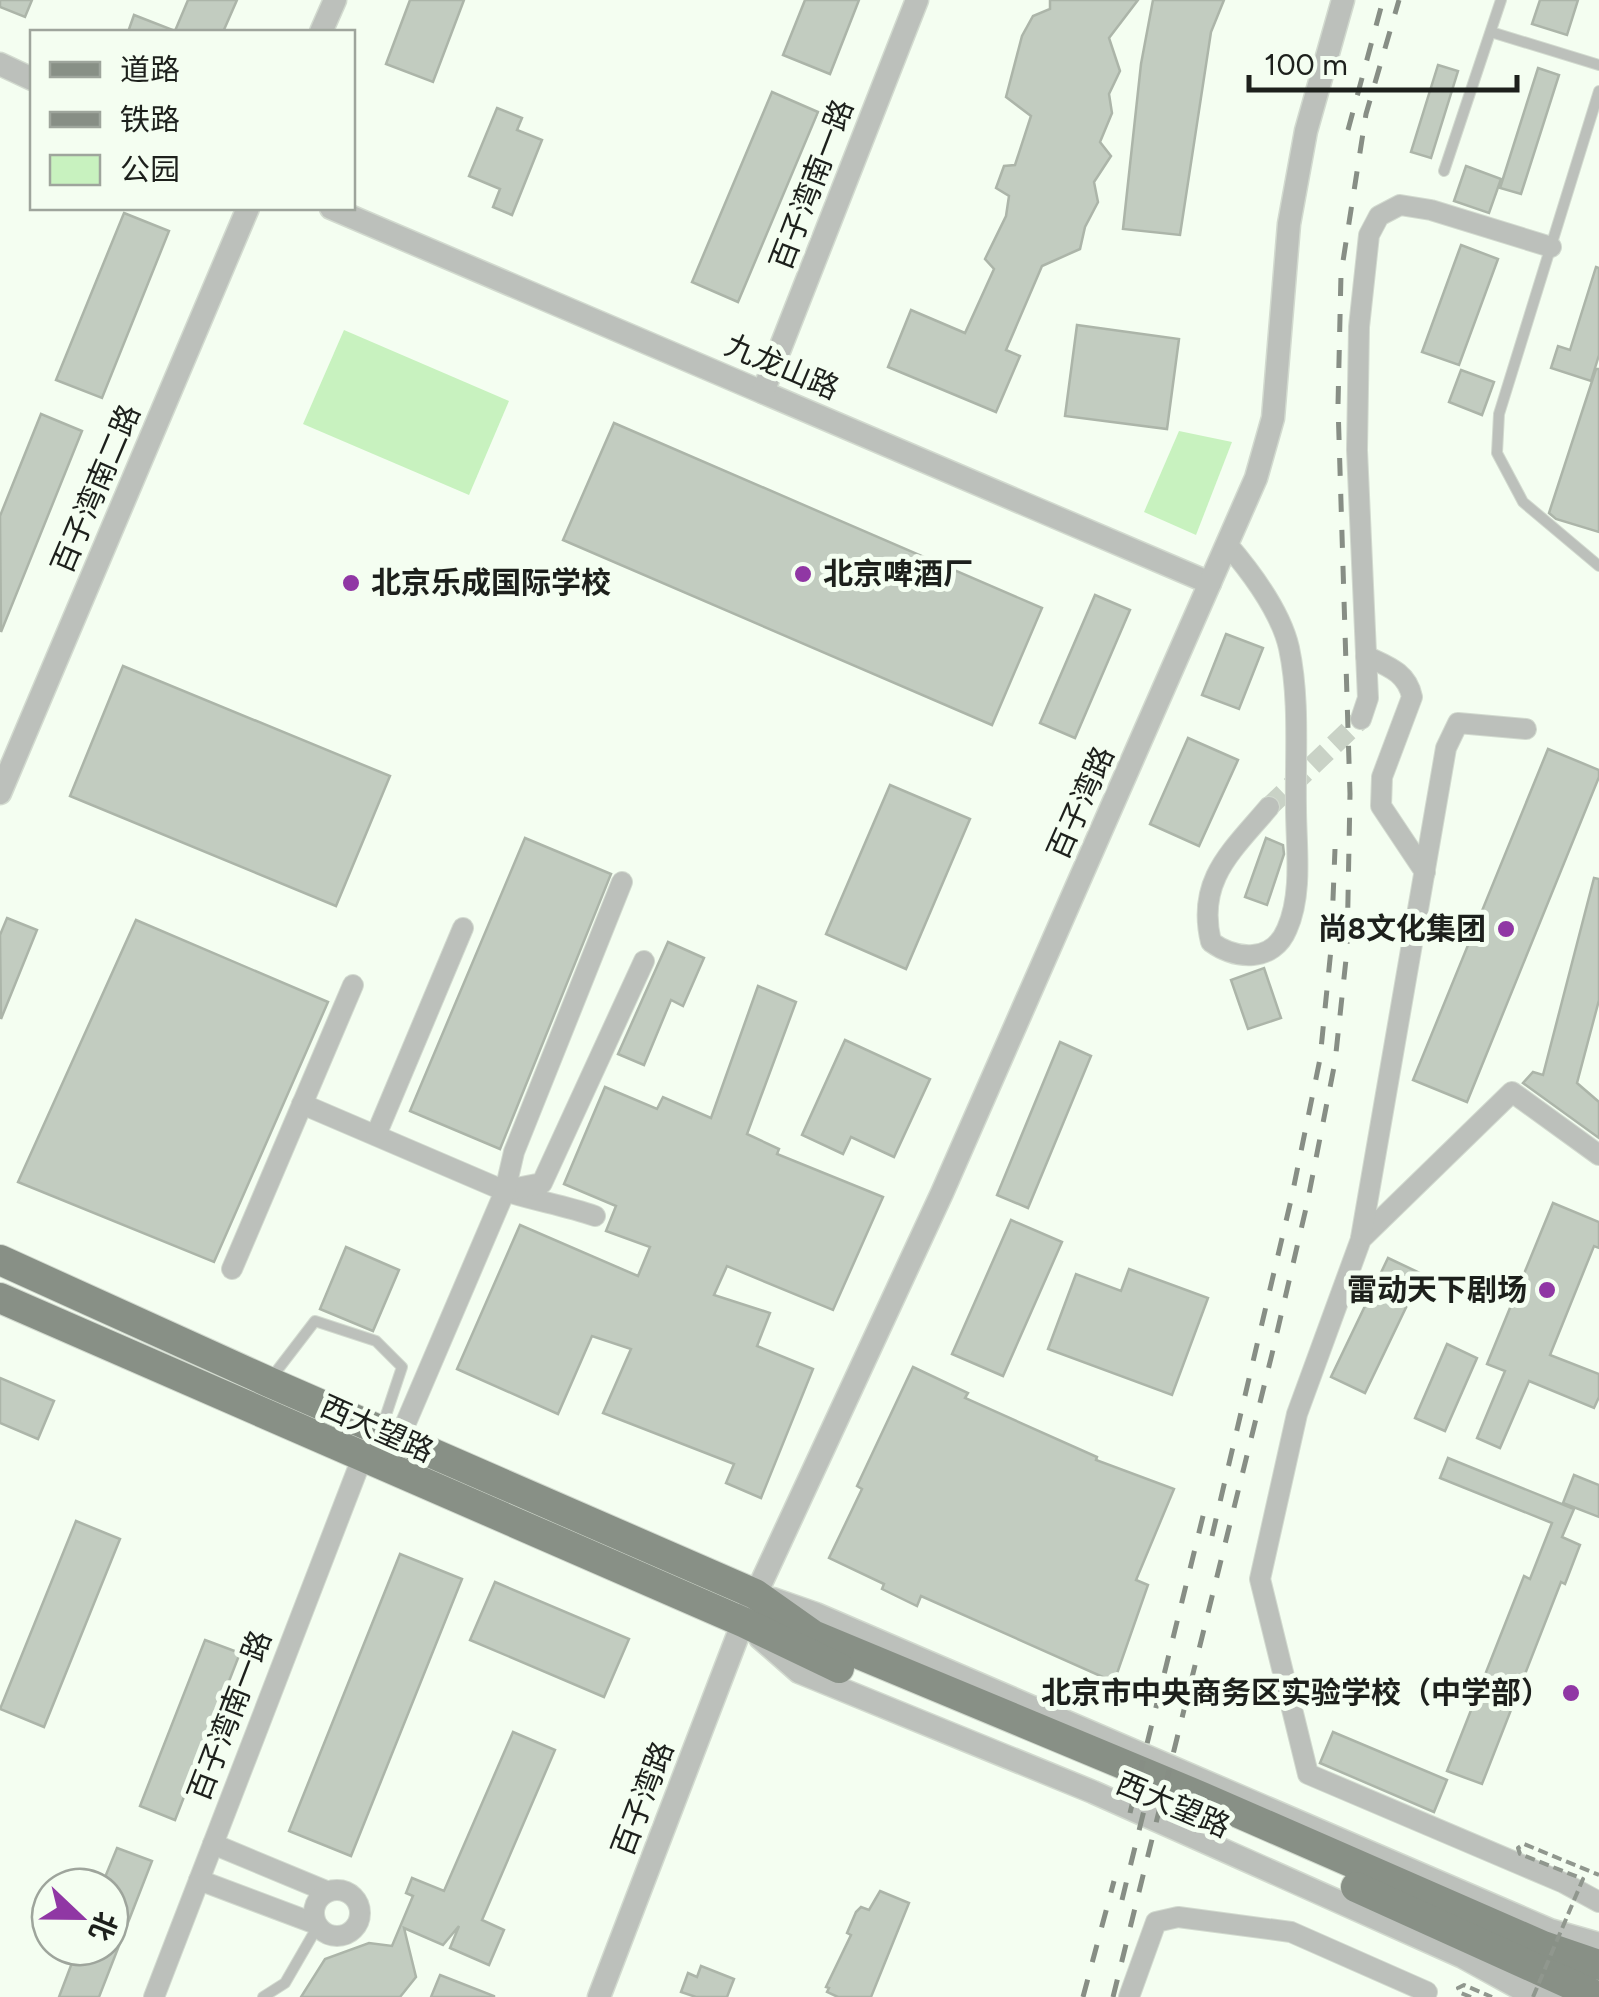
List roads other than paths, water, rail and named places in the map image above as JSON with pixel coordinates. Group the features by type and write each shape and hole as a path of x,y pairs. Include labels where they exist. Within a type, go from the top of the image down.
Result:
{"main road":[{"name":"西大望路","path":"0,1260 268,1382 756,1594 813,1635 1186,1790 1543,1946 1599,1965"},
{"name":"西大望路","path":"0,1298 743,1622 804,1654 1195,1814 1599,1997"}],"street":[{"path":"322,30 334,0"},
{"name":"百子湾南一路","path":"763,392 917,0"},
{"name":"百子湾路","path":"599,1997 743,1622 942,1193 1256,478 1273,418 1289,224 1306,131 1342,0"},
{"path":"0,64 30,77"},
{"path":"1362,719 1368,698 1357,450 1359,327 1369,235 1379,216 1400,205 1431,210 1551,248"},
{"name":"百子湾南二路","path":"0,793 247,210"},
{"name":"九龙山路","path":"336,210 1210,583"},
{"path":"1227,544 1254,576 1288,644 1296,692 1296,898 1287,932 1271,950 1252,957 1226,953 1211,942 1205,915 1211,889 1224,860 1269,807"},
{"path":"1366,656 1396,670 1410,684 1412,697 1382,777 1381,806 1425,872"},
{"path":"1526,729 1458,723 1446,748 1361,1239 1297,1414 1260,1578 1308,1774 1564,1883 1599,1902"},
{"path":"390,1435 504,1191 514,1152 622,882"},
{"path":"376,1136 463,928"},
{"path":"504,1191 542,1183 644,961"},
{"path":"232,1269 353,984"},
{"path":"1361,1239 1512,1092 1599,1154"},
{"path":"302,1104 504,1191 595,1216"},
{"name":"百子湾南一路","path":"154,1997 362,1458"},
{"name":"西大望路","path":"756,1594 816,1614 1550,1930 1599,1944"},
{"name":"西大望路","path":"743,1622 799,1672 1109,1798 1463,1957 1521,1989 1557,1997"},
{"path":"199,1880 316,1924 330,1936 348,1935 360,1920 359,1902 345,1890 326,1891 212,1844"},
{"path":"316,1924 314,1905 326,1891"},
{"path":"1129,1997 1156,1922 1178,1917 1291,1932 1429,1995"}],"lane":[{"path":"1444,171 1501,0"},
{"path":"1491,32 1599,65"},
{"path":"1599,91 1499,414 1497,453 1523,502 1599,566"},
{"path":"268,1382 316,1320 376,1341 402,1367 390,1435"},
{"path":"263,1997 286,1983 316,1931 316,1924"}],"tunnel":[{"path":"1269,807 1361,719"}],"railway":[{"path":"1348,130 1383,0"},
{"path":"1113,1997 1272,1354 1335,1062 1347,950 1350,794 1338,405 1341,274 1366,114 1399,0"},
{"path":"1212,1536 1320,1059 1331,949 1335,849"},
{"path":"1130,1813 1204,1512"},
{"path":"1122,1900 1147,1798"},
{"path":"1083,1997 1114,1881"}],"place":[{"name":"北京啤酒厂","path":"803,574"},
{"name":"北京乐成国际学校","path":"351,583"},
{"name":"尚8文化集团","path":"1506,929"},
{"name":"雷动天下剧场","path":"1547,1290"},
{"name":"北京市中央商务区实验学校（中学部）","path":"1571,1693"}]}
